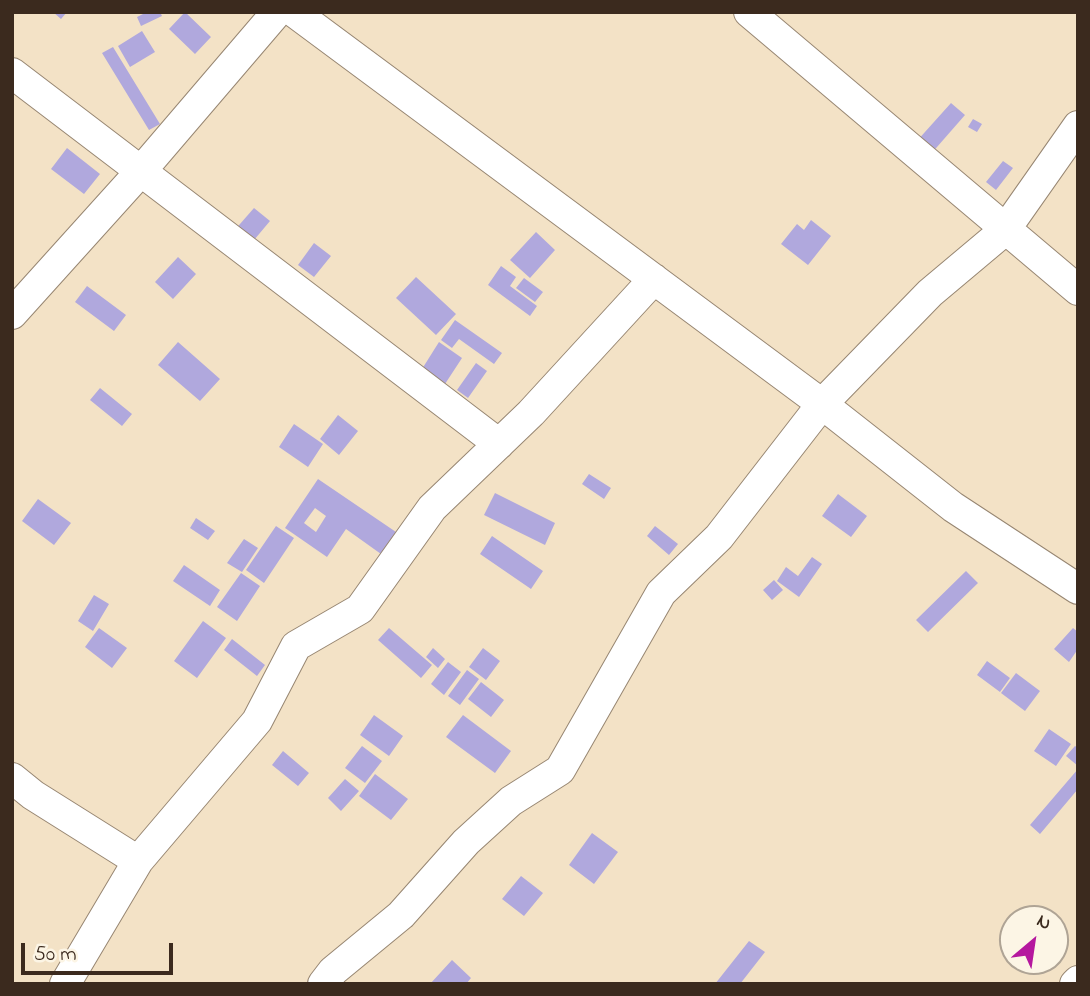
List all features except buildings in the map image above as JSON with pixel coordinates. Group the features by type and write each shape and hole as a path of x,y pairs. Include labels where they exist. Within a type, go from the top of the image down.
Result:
{"street":[{"path":"12,314 141,172 277,12"},
{"path":"294,12 822,404 953,507 1078,589"},
{"path":"749,12 1078,290"},
{"path":"12,73 499,444"},
{"path":"323,984 333,971 401,915 466,842 511,801 560,770 661,593 719,537 822,404 930,293 1005,230 1078,126"},
{"path":"65,984 138,861 257,721 296,646 360,609 432,508 531,413 653,279"},
{"path":"12,778 138,861"}]}
